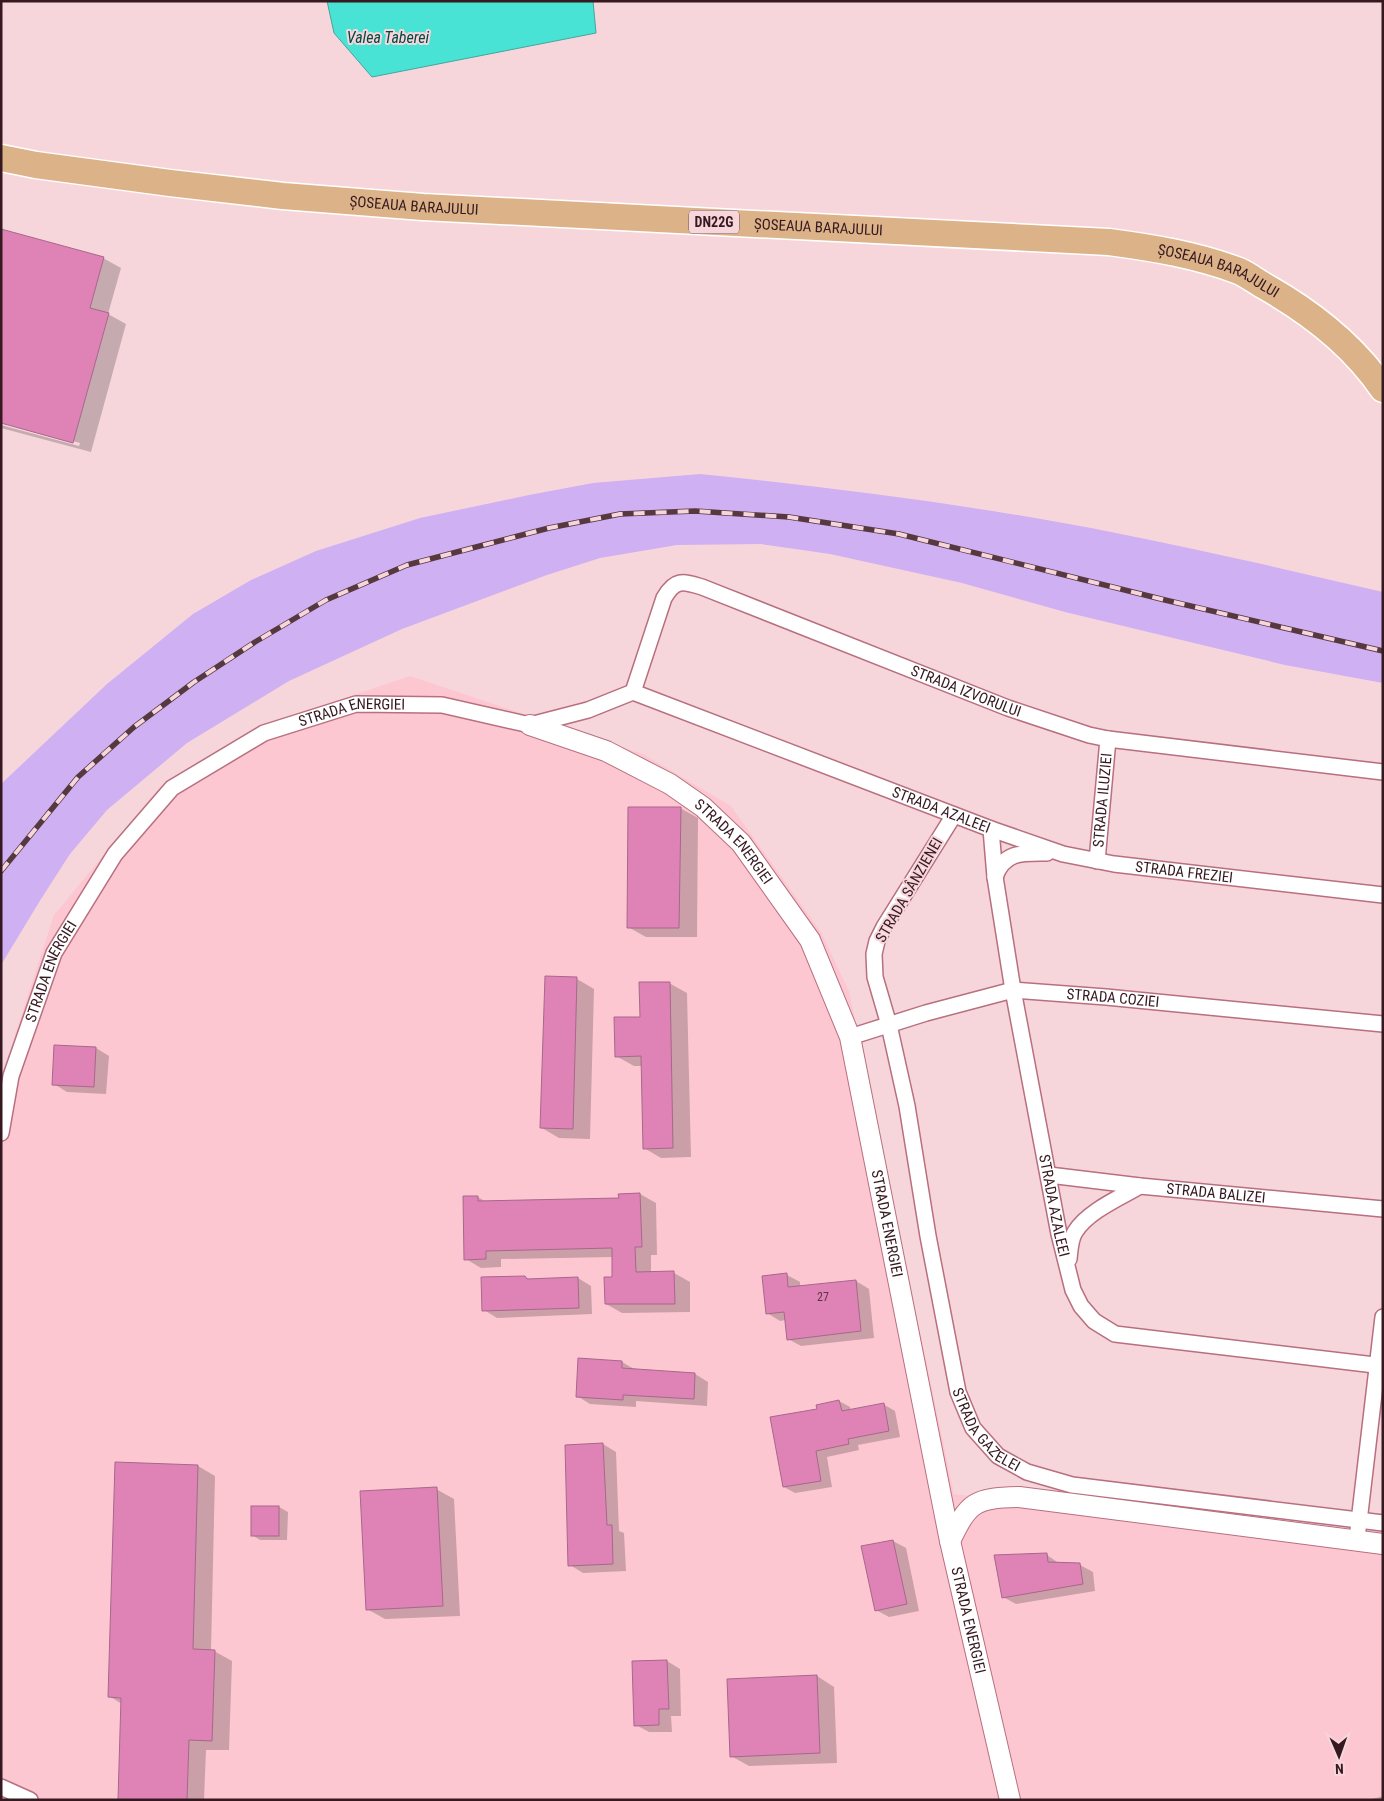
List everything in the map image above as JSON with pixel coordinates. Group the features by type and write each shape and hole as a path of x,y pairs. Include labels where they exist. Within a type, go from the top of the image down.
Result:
{"highway":[{"name":"ȘOSEAUA BARAJULUI","path":"1,158 36,165 151,181 283,196 423,207 1109,242 1174,251 1240,272 1295,303 1343,342 1383,389"}],"street":[{"name":"STRADA IZVORULUI","path":"633,692 664,598 670,587 680,583 702,587 1008,708 1089,735 1108,739 1383,772"},
{"path":"530,725 588,710 633,692"},
{"name":"STRADA AZALEEI","path":"633,692 991,829 995,877 1059,1234 1073,1290 1081,1306 1094,1321 1115,1334 1380,1365"},
{"name":"STRADA ENERGIEI","path":"1,1133 11,1076 54,953 115,854 172,788 264,733 356,704 442,705 530,725 606,751 670,784 703,807 741,843 810,940 850,1038 950,1541 1010,1800"},
{"name":"STRADA ILUZIEI","path":"1097,861 1108,739"},
{"name":"STRADA SÂNZIENEI","path":"889,1025 873,966 877,941 954,815"},
{"name":"STRADA FREZIEI","path":"991,829 1063,854 1097,861 1383,895"},
{"path":"995,877 998,869 1009,857 1032,853 1063,854"},
{"name":"STRADA COZIEI","path":"850,1038 889,1025 1014,990 1097,996 1383,1024"},
{"name":"STRADA GAZELEI","path":"889,1025 907,1106 928,1236 958,1392 973,1428 998,1456 1027,1472 1072,1485 1383,1523"},
{"name":"STRADA BALIZEI","path":"1049,1175 1140,1186 1383,1209"},
{"name":"STRADA AZALEEI","path":"1068,1268 1070,1248 1075,1232 1095,1212 1140,1186"},
{"path":"1357,1541 1380,1365 1383,1317"},
{"path":"950,1541 963,1516 977,1503 995,1497 1019,1497 1383,1544"},
{"path":"1,1787 30,1800"}],"shaded area":[{"path":"700,474 805,485 1013,514 1183,547 1383,592 1383,683 1285,665 1065,612 962,583 830,554 761,544 677,545 600,558 547,575 402,629 289,681 187,743 107,810 70,854 1,965 1,784 107,684 193,614 251,580 316,551 420,518 593,483"},
{"path":"410,676 643,754 731,806 821,932 849,991 954,1494 1383,1547 1383,1800 1,1800 1,1078 54,915 159,788 259,727"}],"water":[{"name":"Valea Taberei","path":"327,1 593,1 596,33 372,77 334,33"}],"building":[{"path":"1,229 104,257 90,308 109,313 73,443 1,423"},
{"path":"628,807 681,807 679,928 627,928"},
{"path":"545,976 577,977 573,1129 540,1128"},
{"path":"639,982 670,982 673,1148 643,1149 641,1056 615,1057 614,1017 640,1017"},
{"path":"54,1045 96,1047 94,1087 52,1085"},
{"path":"640,1193 642,1247 635,1247 636,1272 674,1271 675,1304 605,1304 604,1277 612,1277 612,1248 486,1251 486,1259 464,1260 463,1196 478,1196 478,1201 619,1198 618,1194"},
{"path":"787,1273 788,1287 856,1280 861,1331 787,1340 784,1312 766,1314 762,1276"},
{"path":"525,1276 527,1279 578,1277 579,1308 482,1311 481,1277"},
{"path":"578,1358 622,1361 622,1368 695,1373 694,1399 623,1395 623,1400 576,1397"},
{"path":"839,1400 842,1411 884,1403 889,1431 848,1439 849,1444 816,1451 821,1481 783,1487 770,1417 817,1409 816,1405"},
{"path":"603,1443 607,1525 612,1525 613,1564 568,1566 565,1445"},
{"path":"115,1462 198,1465 193,1649 215,1650 212,1741 189,1740 187,1800 118,1800 121,1698 108,1697"},
{"path":"437,1487 443,1606 366,1610 360,1491"},
{"path":"251,1506 279,1506 279,1536 251,1536"},
{"path":"893,1540 907,1604 875,1611 861,1546"},
{"path":"1047,1553 1048,1562 1080,1563 1083,1584 1002,1598 994,1555"},
{"path":"667,1660 669,1709 659,1709 659,1725 634,1726 632,1661"},
{"path":"817,1675 820,1753 730,1757 727,1679"}],"railway":[{"path":"1,871 78,777 134,727 194,682 255,642 326,600 407,565 549,528 620,514 695,511 789,517 899,534 1165,600 1383,651"}]}
